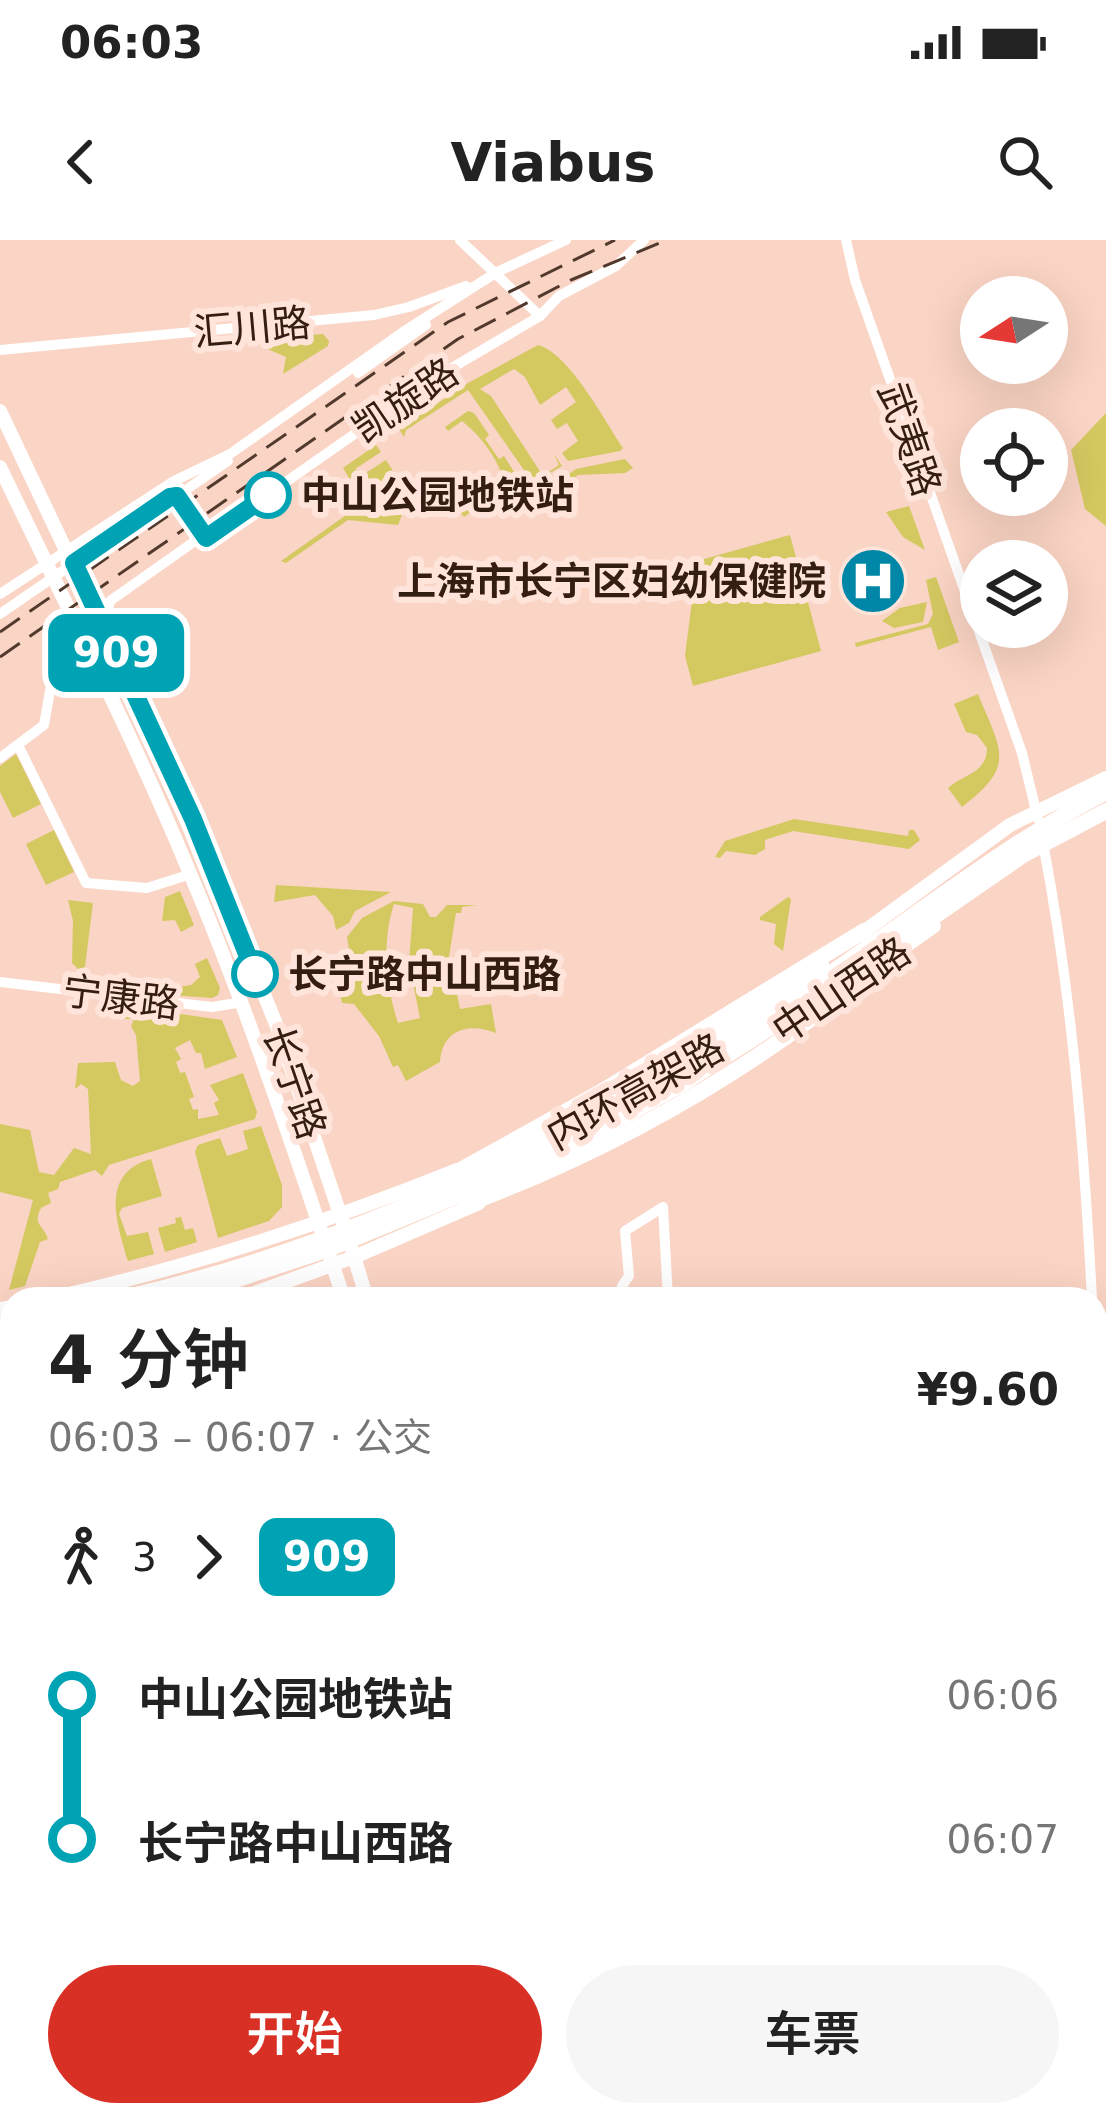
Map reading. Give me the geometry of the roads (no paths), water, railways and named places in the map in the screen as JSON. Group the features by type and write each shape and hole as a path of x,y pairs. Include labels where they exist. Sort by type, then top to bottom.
{"highway":[{"name":"内环高架路","path":"161,1287 254,1261 494,1168 675,1072 911,920 1041,826 1106,792"},
{"name":"内环高架路","path":"221,1287 328,1258 621,1118 816,998 1022,855 1106,812"},
{"path":"412,1201 864,931"},
{"path":"328,1258 553,1172 706,1089 818,1016 883,963"}],"main road":[{"name":"长宁路","path":"0,411 193,819 276,1024 364,1287"},
{"name":"长宁路","path":"0,467 191,874 243,1002 339,1287"},
{"name":"中山西路","path":"340,1215 475,1162 625,1090 801,981 1010,825 1106,778"},
{"name":"中山西路","path":"264,1287 328,1258 354,1257 466,1210 609,1136 741,1058 883,963 1042,842 1106,812"},
{"path":"93,1287 229,1252 340,1215"}],"street":[{"path":"460,240 540,316"},
{"name":"凯旋路","path":"0,594 49,570 174,481 230,454 403,332 566,240"},
{"name":"凯旋路","path":"103,626 110,601 433,380 540,316 559,296 616,266 644,240"},
{"name":"武夷路","path":"846,240 855,280 1022,753 1036,811 1071,1015 1091,1287"},
{"name":"凯旋路","path":"70,556 177,496 499,275"},
{"name":"汇川路","path":"0,350 374,314 499,275"},
{"path":"177,496 206,538"},
{"name":"凯旋路","path":"0,614 49,570"},
{"path":"0,758 44,724 57,651 82,638"},
{"path":"18,746 86,883 147,888 191,874"},
{"name":"宁康路","path":"0,982 212,1007 243,1002"},
{"path":"622,1287 629,1276 625,1231 663,1208 667,1287"},
{"path":"1088,1235 1106,1234"}],"railway":[{"path":"0,632 448,322 615,240"},
{"path":"0,657 458,339 571,280 667,240"}],"place":[{"name":"中山公园地铁站","path":"268,495"},
{"name":"上海市长宁区妇幼保健院","path":"873,581"},
{"name":"长宁路中山西路","path":"255,974"}]}
